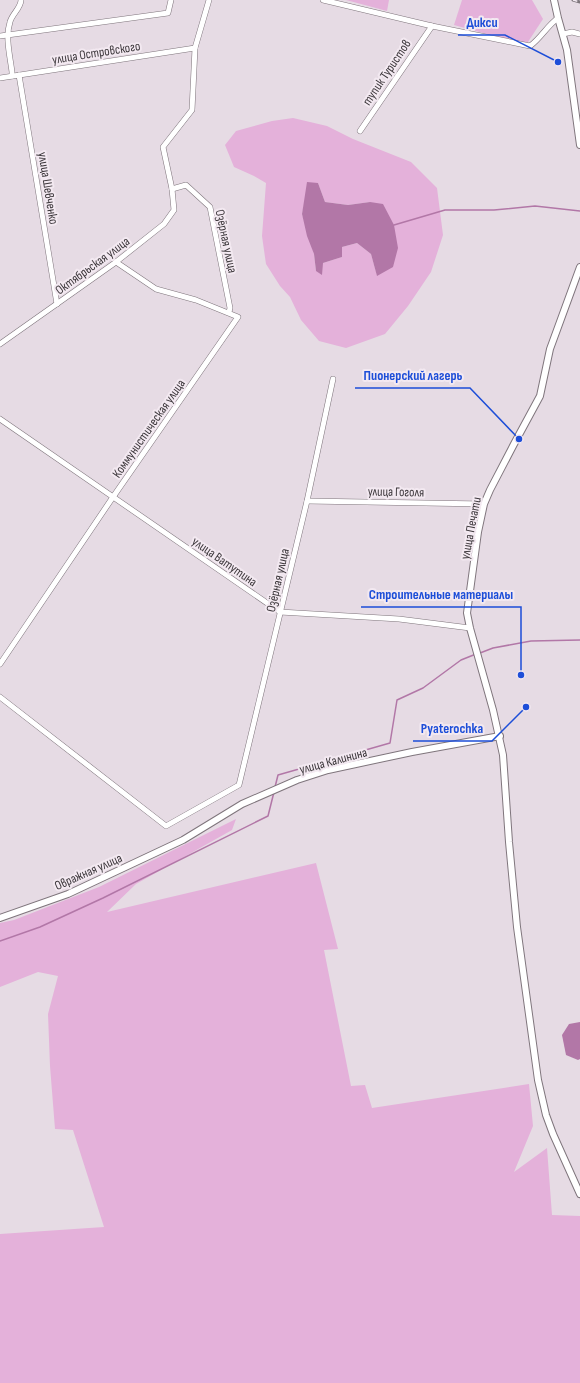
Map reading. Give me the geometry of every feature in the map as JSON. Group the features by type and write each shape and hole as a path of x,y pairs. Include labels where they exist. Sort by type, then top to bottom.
{"street":[{"path":"12,76 8,36 10,21 21,4 20,0"},
{"path":"0,36 168,13 171,0"},
{"path":"172,189 163,147 192,110 195,48 209,0"},
{"path":"323,0 432,26 530,46 538,40 549,24 558,18"},
{"path":"554,0 567,50 580,145"},
{"name":"тупик Туристов","path":"360,131 432,26"},
{"path":"562,34 572,32 580,34"},
{"name":"улица Островского","path":"0,78 195,48"},
{"name":"улица Шевченко","path":"19,75 57,304"},
{"name":"Озёрная улица","path":"172,189 186,185 210,207 230,308 229,312"},
{"name":"Октябрьская улица","path":"0,344 116,262 164,224 174,210 172,189"},
{"path":"116,262 156,289 196,300 229,312"},
{"name":"улица Печати","path":"580,267 550,349 540,396 503,464 484,504 478,532 467,612 470,628 500,736 505,773 509,842 517,928 538,1080 546,1115 580,1194"},
{"name":"Коммунистическая улица","path":"0,664 113,497 238,317 229,312"},
{"name":"Озёрная улица","path":"0,697 166,826 239,785 307,501 333,379"},
{"name":"улица Ватутина","path":"0,419 280,612"},
{"name":"улица Гоголя","path":"307,501 484,504"},
{"path":"280,612 400,619 470,628"},
{"name":"улица Калинина","path":"183,840 242,804 297,780 322,772 412,752 500,736"},
{"name":"Овражная улица","path":"0,918 68,894 183,840"}],"shaded area":[{"path":"346,0 389,0 387,11"},
{"path":"462,0 532,0 543,19 526,45 454,25"},
{"path":"293,118 327,126 353,139 411,162 437,188 443,235 431,272 408,306 385,334 346,348 319,341 301,320 290,297 280,286 266,264 262,236 266,183 234,167 225,145 236,131 272,121","holes":["318,183 325,202 348,205 370,202 377,275 371,254 357,243 342,247 342,257 323,263 316,271 314,254 302,214 305,200"]},
{"path":"307,182 318,183 325,202 348,205 370,202 383,204 394,225 398,248 393,267 377,276 371,254 357,243 342,247 342,257 323,263 322,275 316,271 314,254 307,236 302,214"},
{"path":"236,819 232,830 136,884 107,912 316,863 338,949 324,950 351,1086 365,1085 372,1108 529,1084 533,1126 514,1172 547,1148 552,1215 580,1216 580,1383 0,1383 0,1234 104,1227 73,1130 55,1129 48,1014 58,976 38,972 0,987 0,923 14,920 99,887"},
{"path":"580,1022 580,1059 578,1060 566,1055 562,1035 569,1024"}],"waterway":[{"path":"394,225 445,210 494,210 535,206 580,211"},
{"path":"480,653 493,648 531,641 580,640"},
{"path":"275,787 278,775 390,743 397,700 423,688 461,660 476,654"},
{"path":"0,941 40,927 103,898 268,816 274,792"}],"railway":[{"path":"573,0 580,2"}],"place":[{"name":"Дикси","path":"558,62"},
{"name":"Пионерский лагерь","path":"519,439"},
{"name":"Строительные материалы","path":"521,675"},
{"name":"Pyaterochka","path":"526,707"}]}
